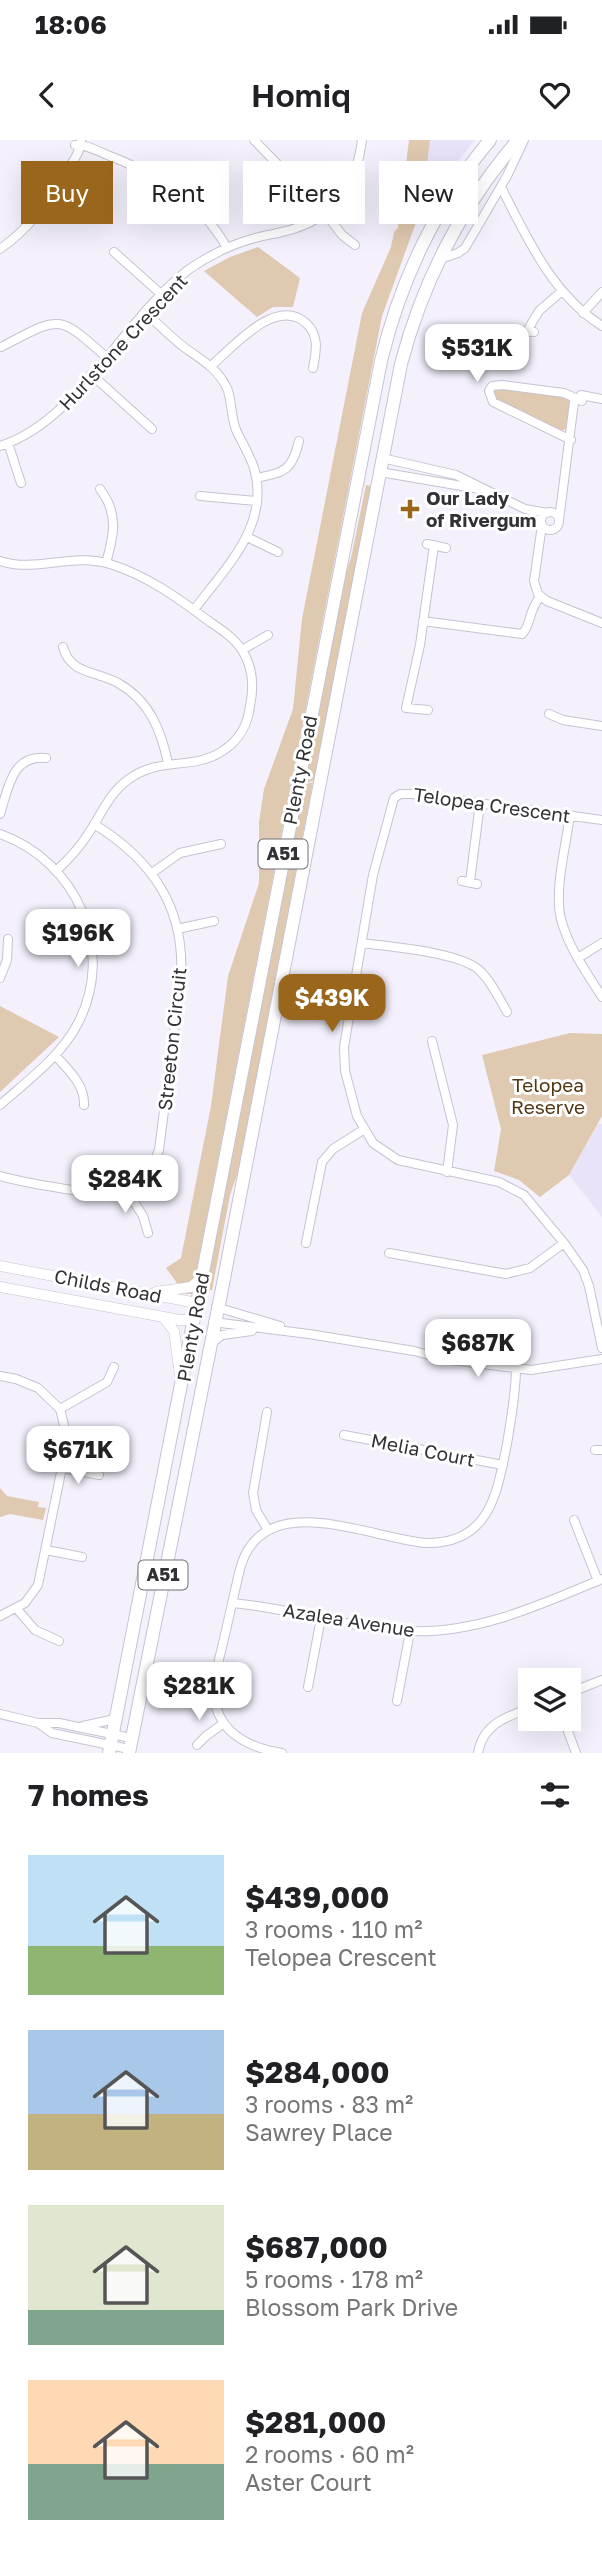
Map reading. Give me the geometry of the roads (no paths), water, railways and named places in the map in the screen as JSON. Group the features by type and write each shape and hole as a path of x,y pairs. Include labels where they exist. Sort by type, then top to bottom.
{"highway":[{"name":"Plenty Road","path":"110,1744 383,349 403,289 438,217 467,170 490,140"},
{"name":"Plenty Road","path":"130,1747 405,347 440,259 477,195 519,140"},
{"path":"361,461 382,458"},
{"path":"361,461 380,472"},
{"name":"Childs Road","path":"198,1303 216,1307"},
{"name":"Childs Road","path":"194,1321 213,1322"}],"main road":[{"name":"Childs Road","path":"0,1266 198,1303"},
{"path":"142,1293 184,1289 197,1284 201,1279"},
{"name":"Childs Road","path":"0,1287 194,1321"},
{"path":"129,1310 136,1304 130,1291"},
{"path":"163,1317 174,1331 181,1388"}],"street":[{"path":"254,140 276,161"},
{"name":"Hurlstone Crescent","path":"359,161 362,140"},
{"path":"440,259 463,250 501,187 524,140"},
{"path":"0,249 40,212 64,174 78,144 139,168 176,192 214,228 227,248"},
{"path":"501,187 546,268 562,291 583,313 602,326"},
{"path":"491,203 512,208"},
{"name":"Hurlstone Crescent","path":"4,445 46,423 161,294 194,266 227,248 306,224"},
{"path":"334,224 355,245"},
{"path":"114,252 161,294"},
{"path":"517,331 531,331 540,311 562,291"},
{"path":"583,313 602,292"},
{"path":"145,313 186,349 211,366 226,388 235,428 251,459 256,478 257,501 247,537 194,610"},
{"path":"211,366 268,319 285,314 302,319 313,331 317,347 313,368"},
{"path":"1,347 46,325 60,323 77,331 107,357"},
{"path":"91,374 152,429"},
{"path":"571,440 491,400 489,393 492,386 564,393 579,399 602,401"},
{"path":"539,548 558,525 579,399"},
{"path":"256,478 288,468 296,456 299,441"},
{"path":"4,445 21,483"},
{"path":"382,458 447,472 475,482 525,509 547,530 552,530"},
{"path":"380,472 488,491"},
{"path":"100,489 109,503 115,525 106,563"},
{"path":"200,496 257,501"},
{"path":"563,497 559,506 548,513 542,523 534,581 540,597 602,623"},
{"path":"525,509 555,514 559,520"},
{"path":"247,537 278,552"},
{"path":"406,708 423,621 430,545 446,548"},
{"path":"0,561 25,566 79,558 106,563 146,578 231,637 242,650 251,671 250,711 239,736 225,750 209,758 168,763 139,772 121,785 106,802 78,848 57,870"},
{"path":"423,621 520,634 526,630 530,611 540,597"},
{"path":"242,650 268,635"},
{"path":"62,647 66,658 73,665 120,684 145,705 160,732 168,763"},
{"path":"395,710 428,710"},
{"path":"549,714 564,720 602,726"},
{"path":"0,814 19,766 29,759 46,758"},
{"name":"Telopea Crescent","path":"602,820 407,793 394,798 375,869 344,1058 354,1106 363,1130 373,1143 391,1157 405,1163 495,1180 518,1190 535,1206 586,1277 602,1348"},
{"path":"469,882 480,803"},
{"path":"570,815 560,910 565,933 602,997"},
{"name":"Streeton Circuit","path":"94,824 124,844 152,873 168,900 181,953 181,977 161,1143 148,1171 125,1188"},
{"path":"0,834 30,847 57,870 75,894 90,931 93,963 84,1010 72,1033 55,1055 0,1105"},
{"path":"152,873 180,853 220,844"},
{"path":"177,929 214,921"},
{"path":"0,978 6,960 8,939"},
{"path":"362,943 469,963 488,981 507,1012"},
{"path":"578,958 602,943"},
{"path":"432,1041 453,1125 447,1172"},
{"path":"55,1055 80,1084 84,1105"},
{"path":"306,1243 322,1162 333,1149 363,1130"},
{"path":"0,1176 93,1194 110,1193 125,1188 143,1216 148,1233"},
{"path":"389,1253 506,1274 523,1271 535,1265 564,1243"},
{"path":"216,1307 309,1334"},
{"path":"213,1322 309,1334 413,1355 515,1368 552,1367 602,1359"},
{"path":"209,1346 222,1335 265,1329"},
{"path":"60,1409 107,1382 114,1367"},
{"path":"282,1753 249,1745 238,1738 224,1723 215,1702 214,1683 246,1554 268,1530 286,1523 305,1521 419,1542 449,1540 467,1532 487,1513 495,1498 503,1465 515,1368"},
{"path":"0,1376 38,1388 60,1409 67,1443 38,1585 31,1597 17,1609 0,1616"},
{"path":"267,1412 253,1493 256,1510 268,1530"},
{"name":"Melia Court","path":"344,1435 503,1465"},
{"path":"63,1468 99,1475"},
{"path":"574,1520 600,1580"},
{"path":"46,1549 82,1557"},
{"name":"Azalea Avenue","path":"233,1600 410,1632 458,1628 493,1621 600,1580"},
{"path":"17,1609 35,1630 60,1641"},
{"path":"308,1687 321,1618"},
{"path":"397,1701 410,1632"},
{"path":"581,1688 602,1680"},
{"path":"478,1753 483,1737 494,1724 518,1713"},
{"path":"0,1714 38,1723 80,1727 110,1744"},
{"path":"80,1727 115,1719"},
{"path":"38,1723 52,1732 130,1747"},
{"path":"197,1745 224,1723"},
{"path":"568,1731 576,1753"}],"place":[{"name":"Our Lady of Rivergum","path":"410,509"}],"park label":[{"name":"Telopea Reserve","path":"548,1096"}]}
